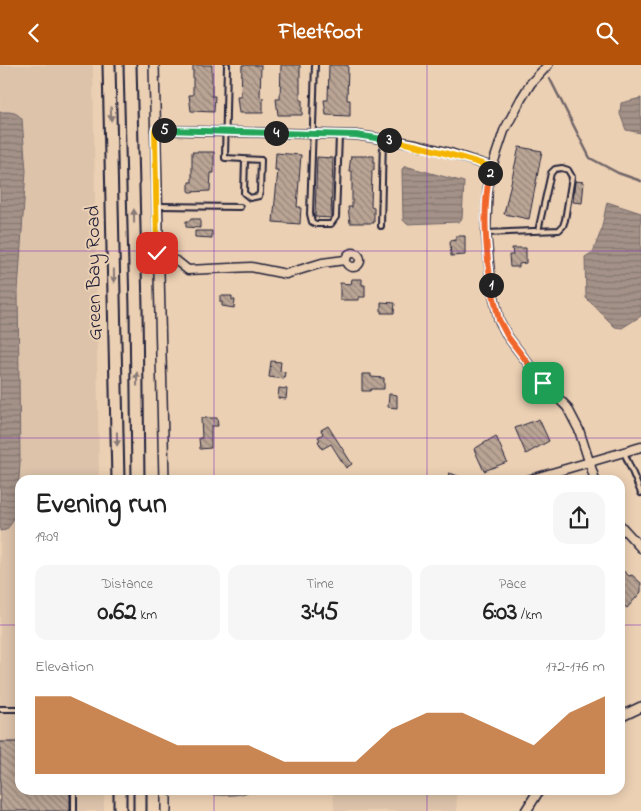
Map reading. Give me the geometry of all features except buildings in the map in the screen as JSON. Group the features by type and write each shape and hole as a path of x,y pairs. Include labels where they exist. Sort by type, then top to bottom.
{"main road":[{"name":"Green Bay Road","path":"130,65 138,475"},
{"name":"Green Bay Road","path":"108,70 118,475"},
{"path":"120,795 120,811"},
{"path":"140,795 140,811"}],"street":[{"path":"154,65 157,253 164,475"},
{"path":"548,65 531,83 521,99 504,131 492,167 488,183 486,233 491,284 499,320 508,337 543,383 567,407 579,430 593,475"},
{"path":"155,130 339,135 383,139 416,144 492,167"},
{"path":"157,253 178,262 188,270 251,267 286,274 322,263 345,260"},
{"path":"545,475 641,447"},
{"path":"625,530 641,548"},
{"path":"625,715 641,707"},
{"path":"166,795 166,811"},
{"path":"526,811 536,795"}],"lane":[{"path":"227,65 225,158 245,159 261,160 259,196 250,198 244,193 245,159"},
{"path":"315,65 310,214 312,222 316,225 332,224 336,217 339,135"},
{"path":"381,226 383,139"},
{"path":"486,233 538,231 559,230 563,227 572,177 568,170 562,168 555,169 552,173 538,231"},
{"path":"156,206 240,207"},
{"path":"624,452 641,493"},
{"path":"0,709 15,709"},
{"path":"74,795 74,811"}],"shaded area":[{"path":"0,65 93,65 99,475 15,475 15,795 104,795 104,811 0,811"},
{"path":"641,98 641,133 626,130 620,114 621,103"},
{"path":"0,112 10,112 15,113 22,119 26,171 18,291 20,463 19,475 15,475 15,514 6,530 0,531"},
{"path":"405,166 464,182 462,219 458,222 407,224 403,220 402,169"},
{"path":"607,202 641,213 641,316 622,328 615,327 586,298 585,257 593,252 601,231"},
{"path":"333,795 456,795 457,811 334,811"}],"waterway":[{"path":"550,79 590,158 618,173 641,181"}],"route":[{"path":"157,253 155,130 356,135 416,144 492,167 488,183 486,233 491,284 499,320 508,337 543,383"}]}
